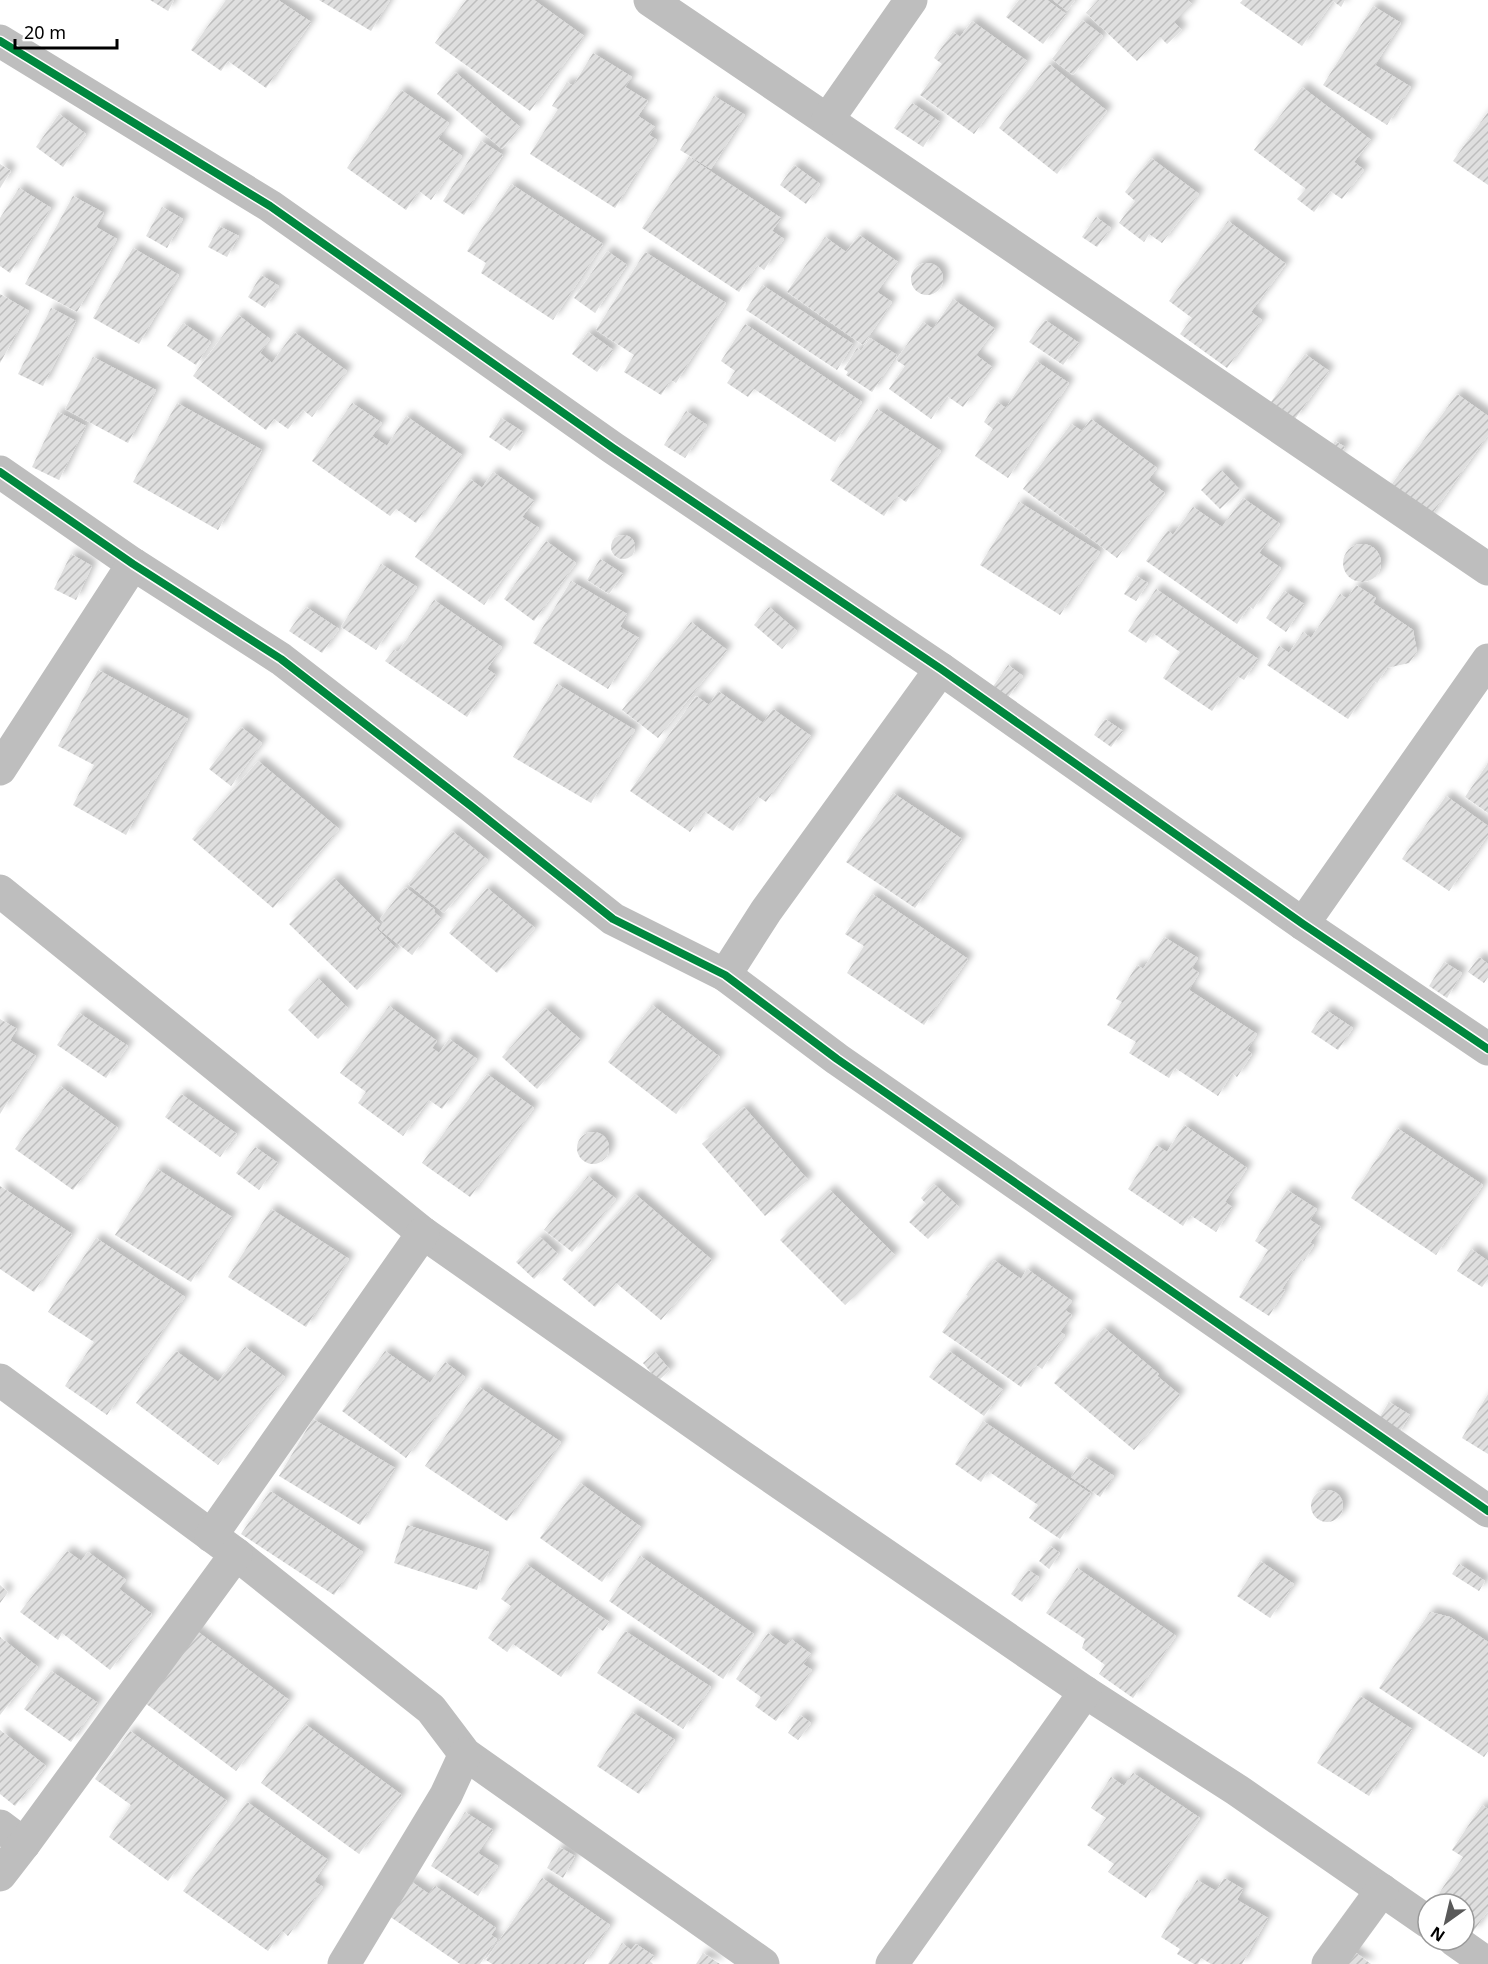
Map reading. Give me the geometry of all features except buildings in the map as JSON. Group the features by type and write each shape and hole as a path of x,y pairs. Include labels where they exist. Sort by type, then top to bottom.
{"street":[{"path":"650,0 1488,569"},
{"path":"828,119 911,0"},
{"path":"0,40 270,206 613,448 941,669 1304,924 1488,1049"},
{"path":"0,472 133,564 281,659 613,919 725,975 837,1059 1488,1510"},
{"path":"0,769 133,564"},
{"path":"1304,924 1488,660"},
{"path":"725,975 766,911 941,669"},
{"path":"0,891 423,1233 741,1456 1085,1692 1237,1790 1416,1914"},
{"path":"0,1875 12,1835 224,1545 423,1233"},
{"path":"0,1380 224,1545 431,1709 465,1754 763,1964"},
{"path":"892,1964 1085,1692"},
{"path":"344,1964 446,1795 465,1754"},
{"path":"1328,1964 1382,1890"},
{"path":"1471,1952 1488,1964"}],"cycle path":[{"path":"0,41 270,206 613,448 941,669 1303,924 1488,1049"},
{"path":"0,472 133,564 281,659 613,919 725,975 837,1059 1488,1511"}]}
